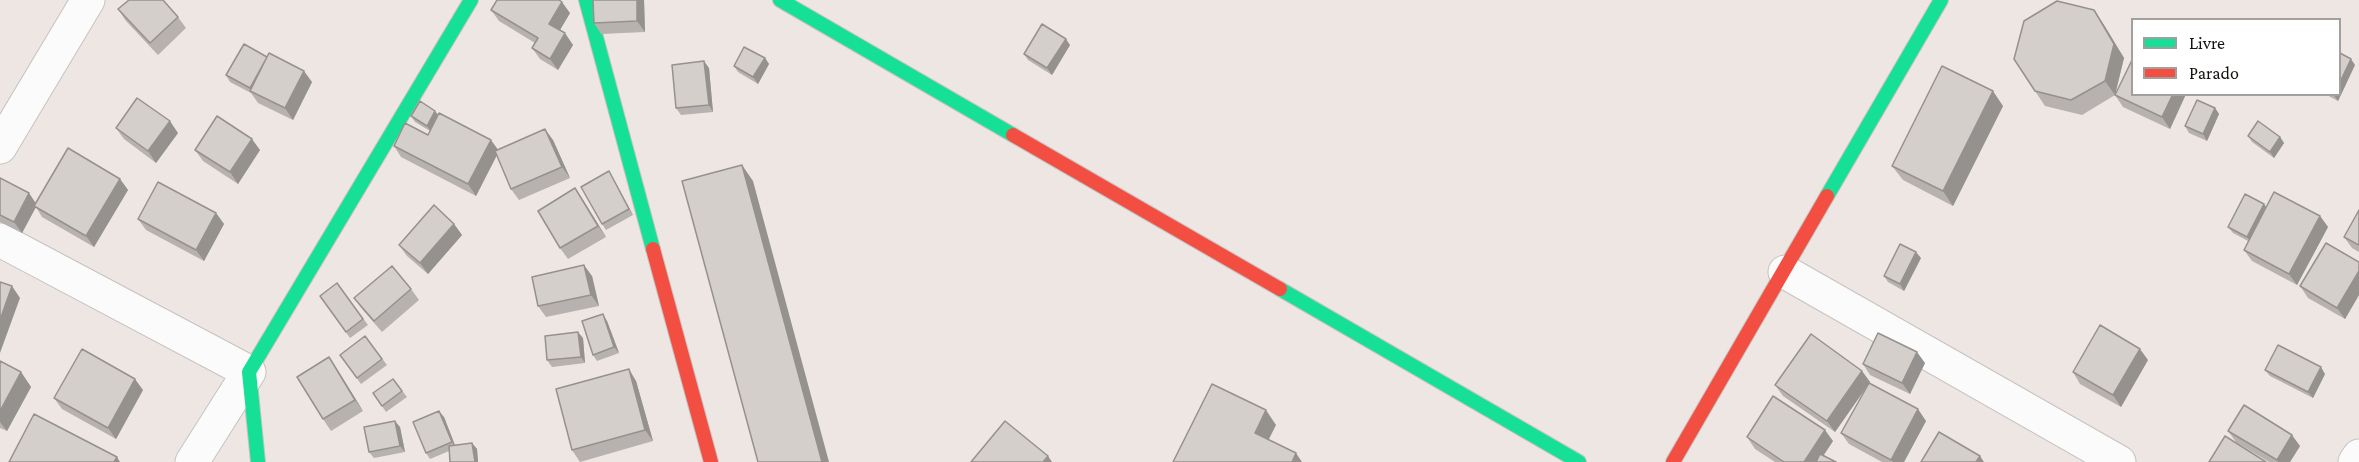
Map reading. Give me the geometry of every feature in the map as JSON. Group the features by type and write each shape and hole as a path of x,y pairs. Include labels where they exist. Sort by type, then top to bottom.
{"street":[{"path":"0,147 87,0"},
{"path":"192,462 249,372 471,0"},
{"path":"586,0 711,462"},
{"path":"780,0 1579,462"},
{"path":"1673,462 1941,0"},
{"path":"0,240 249,372"},
{"path":"1785,272 2119,462"},
{"path":"249,372 258,462"},
{"path":"2355,462 2359,456"}],"building":[{"path":"129,0 163,0 178,17 150,43 118,9"},
{"path":"497,0 559,0 562,2 549,24 565,33 550,59 532,48 538,38 491,10"},
{"path":"593,0 637,0 637,21 594,23"},
{"path":"2057,1 2094,10 2114,44 2105,81 2071,100 2035,91 2014,59 2024,21"},
{"path":"1042,24 1066,39 1047,68 1024,54"},
{"path":"244,44 267,57 250,88 226,75"},
{"path":"744,47 765,58 753,77 734,66"},
{"path":"269,53 304,71 285,108 250,91"},
{"path":"2341,54 2351,59 2341,80"},
{"path":"704,61 709,105 676,108 672,65"},
{"path":"2131,62 2131,96 2172,96 2162,117 2115,95"},
{"path":"1942,66 1993,91 1943,191 1892,166"},
{"path":"137,98 170,121 148,151 116,128"},
{"path":"2197,100 2215,108 2203,134 2185,126"},
{"path":"420,101 435,111 427,126 411,116"},
{"path":"439,113 491,140 468,184 394,146 405,123 428,135"},
{"path":"217,116 252,139 230,172 195,150"},
{"path":"2258,121 2280,137 2270,152 2248,136"},
{"path":"545,129 562,167 511,189 495,151"},
{"path":"68,148 120,179 86,236 34,206"},
{"path":"742,165 822,462 758,462 682,181"},
{"path":"609,171 629,209 602,224 581,187"},
{"path":"0,178 29,193 14,222 0,215"},
{"path":"158,182 216,213 196,250 138,219"},
{"path":"575,188 598,226 560,248 538,211"},
{"path":"2274,192 2320,216 2289,274 2244,250"},
{"path":"2245,194 2264,204 2247,237 2228,227"},
{"path":"434,205 454,224 420,263 399,245"},
{"path":"2359,210 2359,245 2344,237"},
{"path":"2326,243 2359,262 2359,271 2337,308 2300,286"},
{"path":"1900,244 1916,252 1900,284 1884,276"},
{"path":"584,265 591,295 538,306 532,277"},
{"path":"392,266 411,289 374,321 354,298"},
{"path":"0,282 12,286 0,320"},
{"path":"337,283 363,319 346,332 320,296"},
{"path":"603,314 614,347 593,355 582,321"},
{"path":"2100,325 2140,349 2113,395 2073,372"},
{"path":"578,332 581,357 547,360 545,336"},
{"path":"1878,333 1917,352 1902,383 1863,364"},
{"path":"1811,334 1862,371 1827,421 1775,385"},
{"path":"365,336 382,359 357,378 340,355"},
{"path":"2278,345 2321,367 2308,392 2265,370"},
{"path":"82,349 135,379 108,428 54,398"},
{"path":"329,357 355,400 323,419 297,377"},
{"path":"0,361 21,372 0,411"},
{"path":"629,369 645,430 572,450 556,389"},
{"path":"393,379 402,391 382,406 373,393"},
{"path":"1869,383 1918,409 1891,460 1841,433"},
{"path":"1212,384 1266,410 1255,433 1296,453 1292,462 1173,462"},
{"path":"1773,396 1825,430 1804,462 1784,462 1747,437"},
{"path":"2244,405 2292,435 2277,460 2228,431"},
{"path":"439,411 452,442 426,453 413,422"},
{"path":"34,414 117,457 114,462 9,462"},
{"path":"395,421 400,446 369,452 364,427"},
{"path":"1005,421 1048,456 1043,462 971,462"},
{"path":"1939,432 1980,456 1976,462 1921,462"},
{"path":"2225,436 2266,462 2209,462"},
{"path":"472,443 475,462 450,462 449,446"},
{"path":"1820,454 1836,462 1816,462"}],"traffic: fast":[{"path":"258,462 249,372 471,0"},
{"path":"586,0 653,249"},
{"path":"780,0 1013,135"},
{"path":"1827,196 1941,0"},
{"path":"1280,289 1579,462"}],"traffic: jam":[{"path":"1013,135 1280,289"},
{"path":"1673,462 1827,196"},
{"path":"653,249 711,462"}]}
